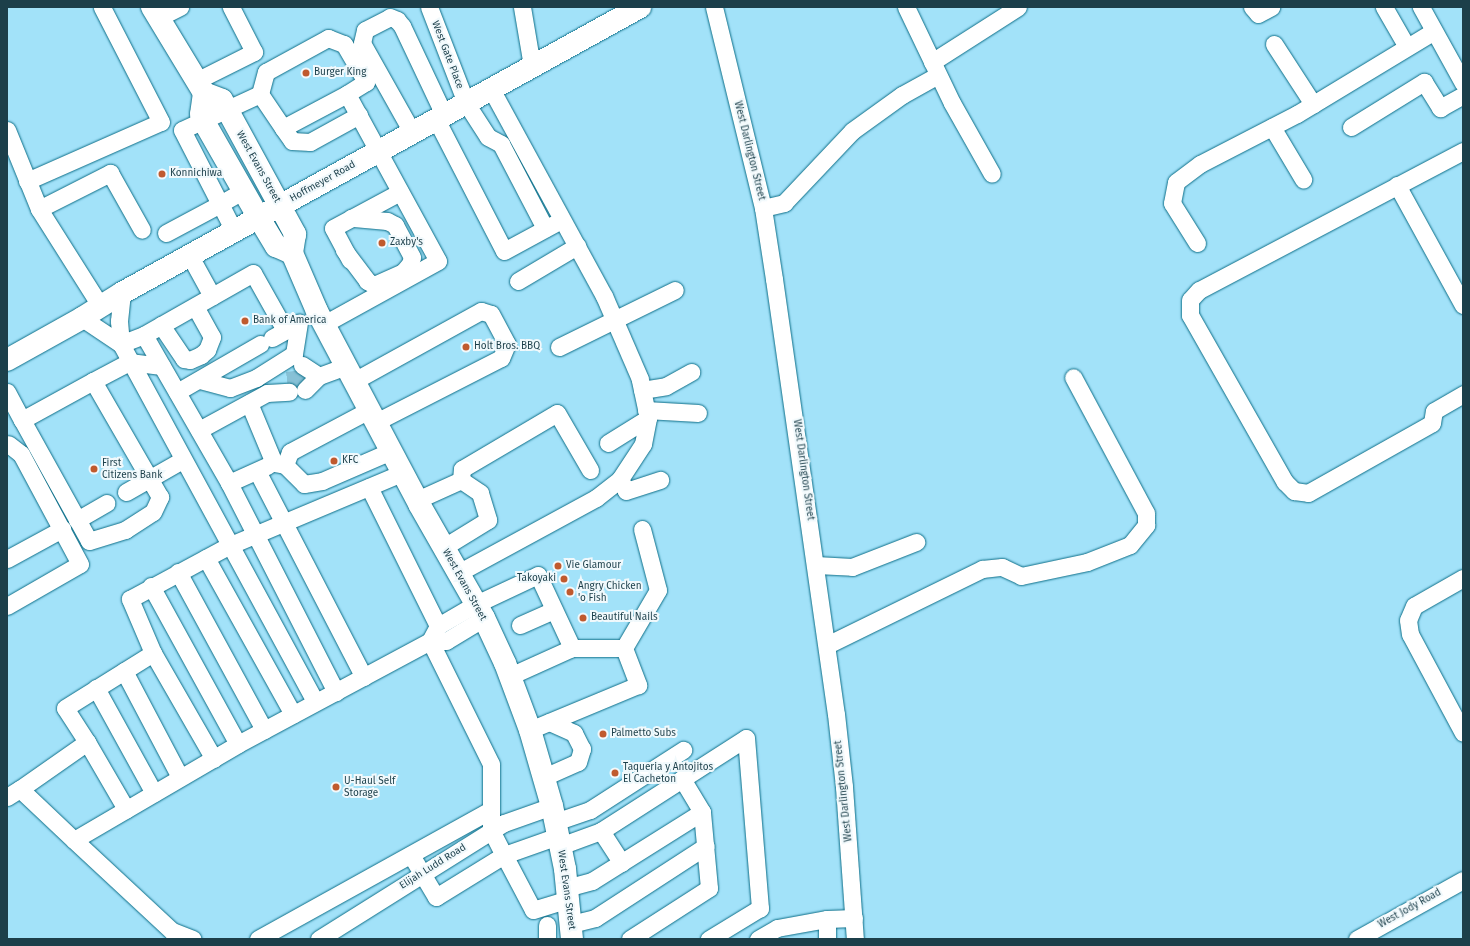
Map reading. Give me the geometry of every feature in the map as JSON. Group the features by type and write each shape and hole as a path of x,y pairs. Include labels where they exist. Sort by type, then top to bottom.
{"main road":[{"name":"Hoffmeyer Road","path":"7,360 101,307 122,293 633,9"},
{"path":"155,12 200,87 201,114 259,218 276,246 292,253"},
{"name":"West Evans Street","path":"200,87 222,100 295,234 292,253 293,328 350,373 402,473 480,611 510,676 540,726 544,777 556,828 572,932"}],"street":[{"path":"27,181 161,122 102,7"},
{"path":"155,12 180,7"},
{"path":"200,87 254,52 231,7"},
{"name":"West Gate Place","path":"428,7 466,103 488,137 501,144 545,228"},
{"path":"522,7 532,66"},
{"name":"West Darlington Street","path":"714,7 763,208 827,645 844,787 855,939"},
{"path":"906,7 935,69 992,174"},
{"path":"763,208 784,203 852,131 1018,7"},
{"path":"1252,7 1258,14 1271,7"},
{"path":"1421,7 1463,83"},
{"path":"1391,9 1407,47"},
{"path":"412,132 362,43 365,30 390,17 397,20 402,26 440,117 504,251 562,219"},
{"path":"1197,243 1172,203 1176,182 1200,164 1313,104 1434,31"},
{"path":"283,128 347,94 366,82 344,44 328,38 266,72 260,94 283,128 292,141 310,142 359,115"},
{"path":"1274,44 1313,104"},
{"path":"1351,127 1424,82 1440,108 1463,96"},
{"path":"458,573 596,498 620,479 643,444 647,414 640,379 615,321 577,246 491,88"},
{"path":"234,231 182,130 260,94"},
{"path":"177,392 293,328 370,299 438,261 347,94"},
{"path":"1272,127 1303,179"},
{"path":"7,130 39,209 101,307"},
{"path":"1463,150 1199,290 1190,300 1190,315 1285,482 1294,490 1308,493 1432,423 1434,411 1463,394"},
{"path":"39,209 110,173 142,230"},
{"path":"1397,185 1463,305"},
{"path":"166,233 244,190"},
{"path":"370,299 333,228 400,192"},
{"path":"344,250 367,281 374,285 403,272 410,264 412,257 395,225 387,221 352,218"},
{"path":"518,281 577,246"},
{"path":"190,256 212,296"},
{"path":"121,344 144,335 253,273 293,328 294,354 256,378 230,388 200,380"},
{"path":"559,348 675,290"},
{"path":"122,293 119,320 121,344 129,362 228,546 315,702"},
{"path":"162,325 184,359 190,360 201,355 207,350 212,337 195,306"},
{"path":"230,483 257,471 280,464 290,452 501,358 507,344 491,314 481,311 350,373 299,378 275,374 268,393"},
{"path":"82,318 121,344"},
{"path":"144,335 230,483 336,692"},
{"path":"22,420 129,362 162,366"},
{"path":"642,390 666,386 691,372"},
{"path":"827,645 982,568 1002,568 1021,576 1087,562 1130,545 1146,526 1146,513 1072,377"},
{"path":"199,430 299,378"},
{"path":"7,392 89,541 125,530 153,512 160,497 93,381"},
{"path":"249,403 280,464 304,484 315,511"},
{"path":"461,480 462,469 558,413 590,470"},
{"path":"608,443 647,414 698,414"},
{"path":"7,444 21,454 80,564 7,606"},
{"path":"304,484 322,481 391,451"},
{"path":"126,492 182,460"},
{"path":"257,471 364,677"},
{"path":"214,759 153,653 130,599 151,586 228,546 370,488 402,473"},
{"path":"620,479 626,491 660,480"},
{"path":"417,500 461,480"},
{"path":"444,547 488,520 480,493 461,480"},
{"path":"370,488 438,626"},
{"path":"77,520 107,503"},
{"path":"7,559 62,529"},
{"path":"624,648 658,590 642,529"},
{"path":"816,565 852,567 916,542"},
{"path":"206,558 293,714"},
{"path":"178,572 264,730"},
{"path":"74,840 126,808 315,702 430,641 446,641 480,611 538,575 572,648"},
{"path":"1463,578 1414,606 1408,620 1410,634 1463,733"},
{"path":"151,586 238,744"},
{"path":"520,625 554,610"},
{"path":"430,641 438,626 480,611"},
{"path":"430,641 491,764 492,830 533,910 592,881 702,812"},
{"path":"510,676 572,648 624,648"},
{"path":"540,726 638,685 624,648"},
{"path":"126,808 65,708 153,653"},
{"path":"124,671 180,778"},
{"path":"96,688 154,793"},
{"path":"540,726 574,733 582,749 578,762 544,777"},
{"path":"556,828 601,831 746,738 760,908 709,939"},
{"path":"87,742 13,793 74,840 172,931 193,939"},
{"path":"411,854 436,897 504,855 590,810 683,750"},
{"path":"630,939 709,888 702,812 682,779"},
{"path":"258,939 491,810"},
{"name":"Elijah Ludd Road","path":"319,939 504,822 556,828"},
{"path":"601,831 622,862"},
{"path":"572,932 706,846"},
{"name":"West Jody Road","path":"1357,939 1463,880"},
{"path":"758,939 777,928 827,919 854,918"},
{"path":"827,919 827,939"}],"tunnel":[{"path":"287,380 304,378"}],"place":[{"name":"Burger King","path":"306,73"},
{"name":"Konnichiwa","path":"162,174"},
{"name":"Zaxby's","path":"382,243"},
{"name":"Bank of America","path":"245,321"},
{"name":"Holt Bros. BBQ","path":"466,347"},
{"name":"KFC","path":"334,461"},
{"name":"First Citizens Bank","path":"94,469"},
{"name":"Vie Glamour","path":"558,566"},
{"name":"Takoyaki","path":"564,579"},
{"name":"Angry Chicken 'o Fish","path":"570,592"},
{"name":"Beautiful Nails","path":"583,618"},
{"name":"Palmetto Subs","path":"603,734"},
{"name":"Taqueria y Antojitos El Cacheton","path":"615,773"},
{"name":"U-Haul Self Storage","path":"336,787"}]}
